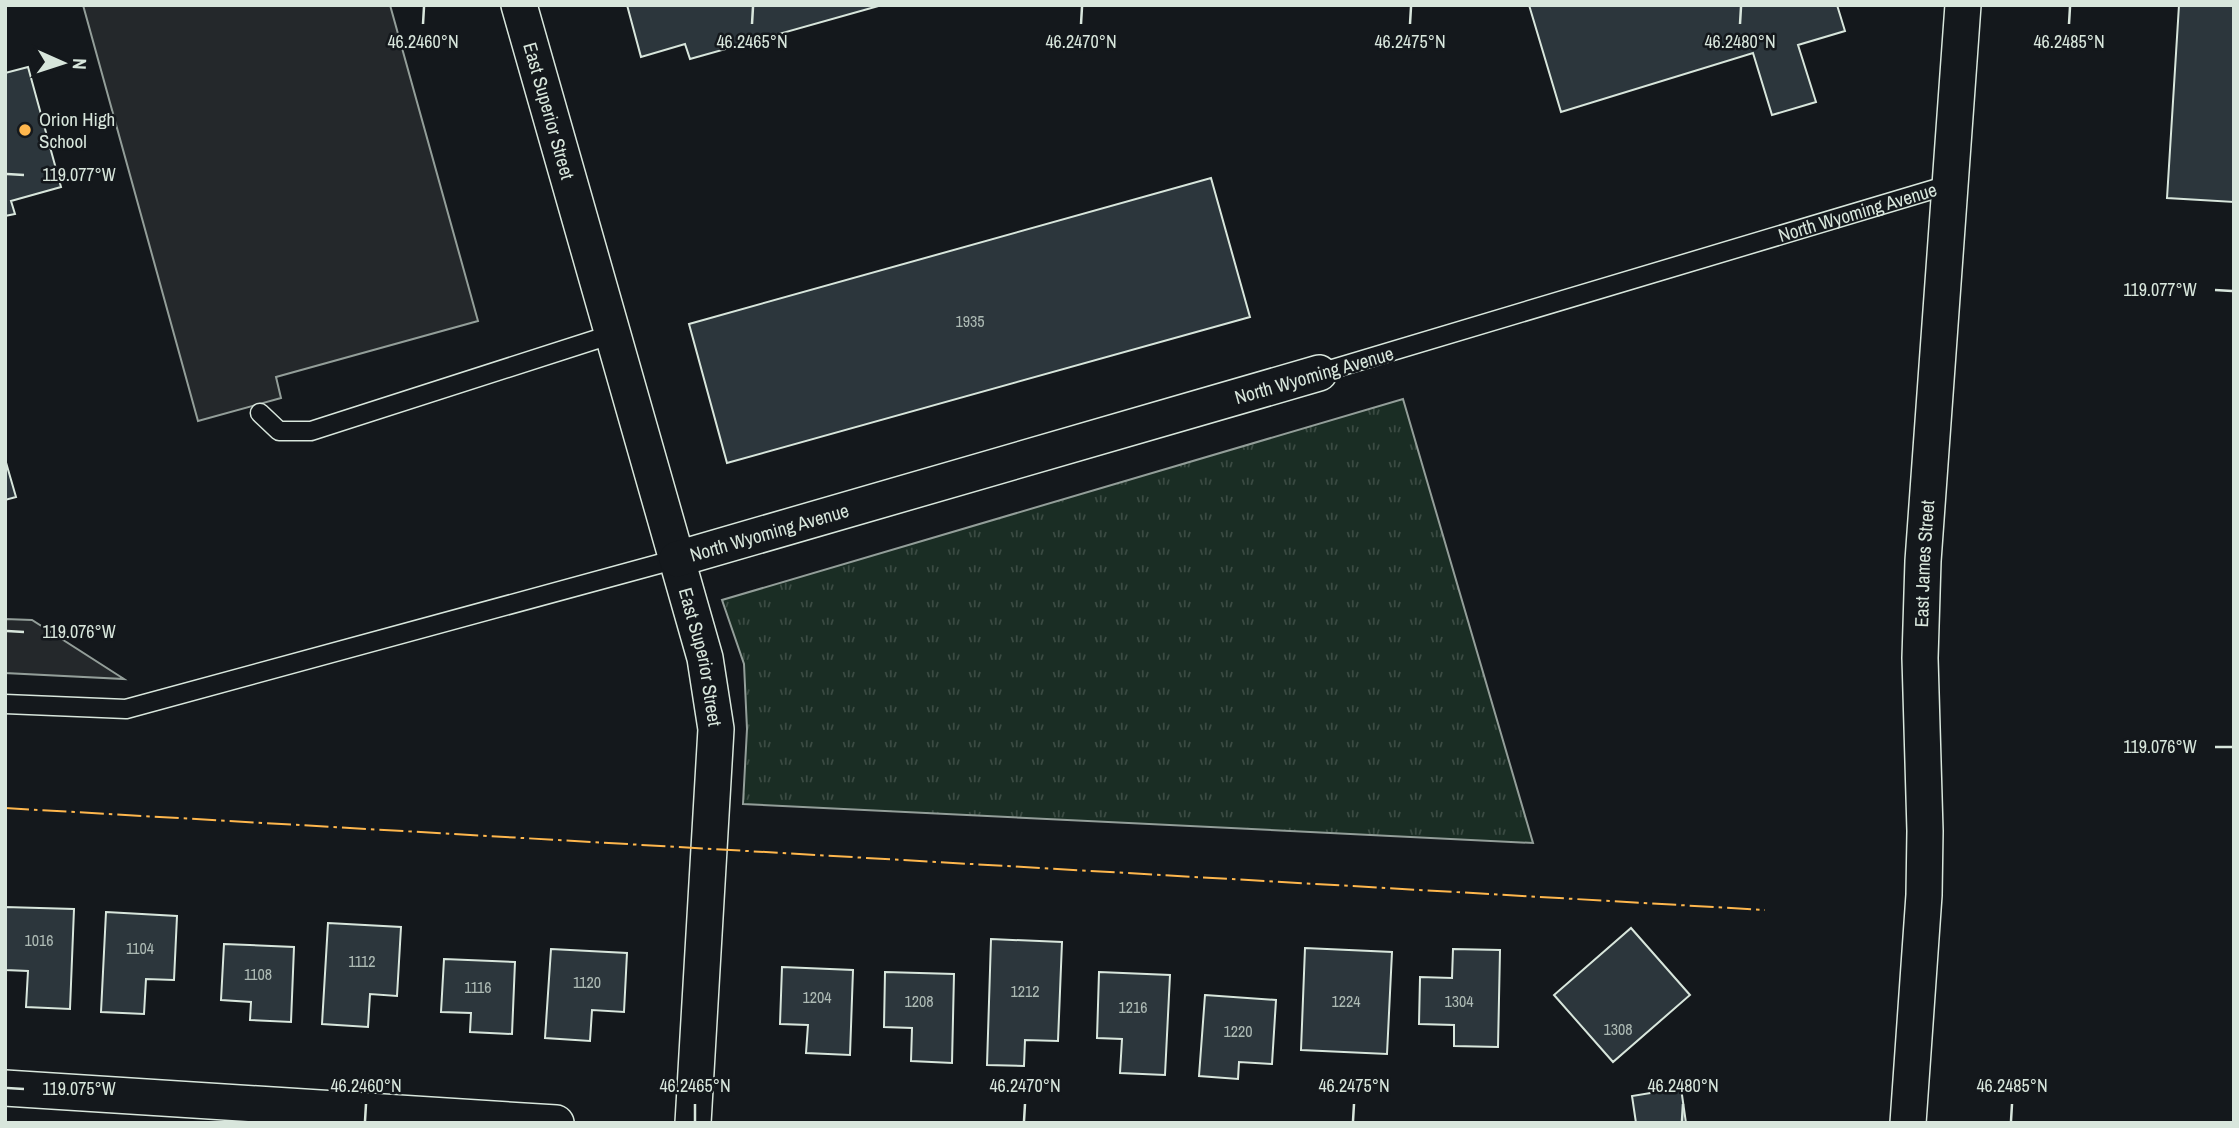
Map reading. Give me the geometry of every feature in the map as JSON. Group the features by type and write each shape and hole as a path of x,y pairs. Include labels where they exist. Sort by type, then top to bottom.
{"street":[{"name":"East Superior Street","path":"519,5 705,658 716,729 693,1123"},
{"name":"East James Street","path":"1908,1123 1924,895 1920,658 1923,561 1963,5"},
{"name":"North Wyoming Avenue","path":"677,559 1319,373"},
{"path":"5,1088 556,1123"}],"lane":[{"name":"North Wyoming Avenue","path":"1319,373 1948,185"},
{"path":"260,413 279,431 311,431 613,334"},
{"path":"5,704 126,709 677,559"}],"green space":[{"path":"1403,399 1533,843 743,804 747,729 744,664 722,600"}],"shaded area":[{"path":"83,5 390,5 478,321 276,377 281,398 198,421"},
{"path":"5,619 32,620 124,679 5,673"}],"building":[{"path":"627,5 882,5 690,59 685,44 641,57"},
{"path":"1529,5 1837,5 1845,31 1798,45 1816,102 1772,115 1753,53 1561,112"},
{"path":"2179,5 2234,5 2234,202 2167,198"},
{"name":"Orion High School","path":"28,67 61,187 11,201 15,214 5,216 5,73"},
{"path":"1211,178 1250,317 727,463 689,324"},
{"path":"5,459 16,497 5,500"},
{"path":"5,907 74,909 70,1009 26,1007 28,971 5,970"},
{"path":"106,912 177,916 174,980 146,979 144,1014 101,1012"},
{"path":"328,923 401,927 397,996 370,994 368,1027 322,1024"},
{"path":"1631,928 1690,995 1613,1062 1554,995"},
{"path":"991,939 1062,942 1058,1041 1025,1040 1024,1066 987,1065"},
{"path":"224,944 294,947 291,1022 250,1020 251,1002 221,1000"},
{"path":"1305,948 1392,952 1387,1054 1301,1050"},
{"path":"551,949 627,953 624,1012 592,1010 590,1041 545,1038"},
{"path":"1453,949 1500,950 1498,1047 1454,1046 1454,1025 1419,1024 1420,977 1452,978"},
{"path":"444,959 515,962 512,1034 470,1032 471,1013 441,1012"},
{"path":"782,967 853,970 850,1055 806,1053 808,1025 780,1024"},
{"path":"885,972 954,974 952,1063 911,1061 912,1028 884,1027"},
{"path":"1099,972 1170,975 1165,1075 1120,1073 1122,1039 1097,1038"},
{"path":"1205,995 1276,1000 1272,1064 1239,1062 1238,1079 1199,1076"},
{"path":"1681,1088 1686,1123 1636,1123 1632,1096"}],"power":[{"path":"5,808 1765,910"}],"place":[{"name":"Orion High School","path":"25,130"}]}
